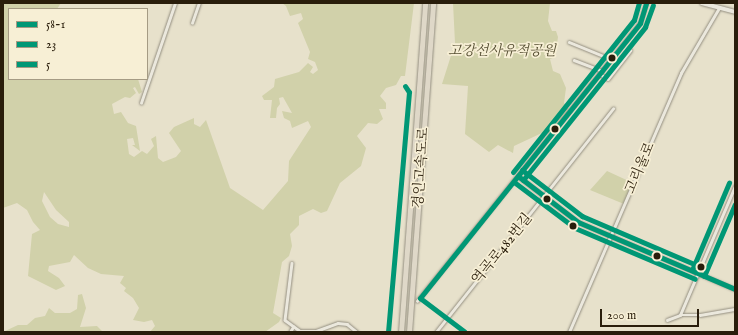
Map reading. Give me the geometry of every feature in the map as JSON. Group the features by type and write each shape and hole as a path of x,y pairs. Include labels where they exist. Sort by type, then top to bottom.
{"highway":[{"name":"경인고속도로","path":"401,332 425,3"},
{"name":"경인고속도로","path":"409,332 433,3"}],"street":[{"path":"141,103 175,3"},
{"path":"192,23 199,3"},
{"path":"417,301 640,23 646,3"},
{"path":"702,3 735,12"},
{"name":"고리울로","path":"569,332 681,73 719,8"},
{"path":"569,42 611,59"},
{"path":"600,74 608,79 630,51"},
{"path":"574,60 602,70"},
{"name":"역곡로482번길","path":"436,332 613,109"},
{"path":"518,176 570,217 735,289"},
{"path":"680,315 735,186"},
{"path":"292,263 285,320 293,327 308,332 338,323 347,324 357,332"},
{"path":"667,320 680,315 700,315 735,309"},
{"path":"290,332 293,327"}],"green space":[{"path":"3,3 61,3 58,8 8,8 8,80 138,80 142,92 139,94 135,87 133,88 136,93 130,98 125,97 112,104 114,114 121,112 128,123 136,126 140,151 132,145 135,145 133,138 127,139 129,154 134,157 142,151 147,154 154,146 151,139 156,136 158,158 163,162 176,157 181,151 169,133 174,127 194,118 194,124 200,127 206,120 230,188 263,210 288,181 289,161 311,127 308,121 292,128 290,121 284,118 282,111 292,113 283,97 279,98 280,104 277,108 276,118 270,118 272,100 264,100 262,96 274,87 275,79 299,72 308,63 313,67 310,72 313,74 318,70 315,62 308,59 310,52 298,23 303,19 301,13 290,16 286,6 282,3 414,3 405,76 401,76 396,85 386,88 380,96 386,103 386,109 379,109 383,119 377,124 368,123 357,136 366,148 361,166 340,183 327,211 321,213 313,209 299,216 299,225 290,234 292,246 289,256 282,262 273,313 281,318 279,322 265,332 150,332 155,326 152,320 144,322 133,320 139,308 133,298 124,291 126,288 120,283 124,276 101,274 88,268 74,255 70,262 49,266 48,271 59,278 65,286 56,290 28,276 32,234 40,230 33,222 27,210 17,203 3,208","holes":["44,192 56,210 69,222 69,227 58,224 50,217 42,201"]},
{"name":"고강선사유적공원","path":"453,3 550,3 548,21 552,31 556,31 558,37 555,57 550,59 553,71 560,74 566,88 564,103 569,109 549,133 544,132 514,146 513,153 498,145 489,152 465,134 468,86 442,84 455,43"},
{"path":"607,171 633,183 624,204 590,190"},
{"path":"82,294 86,308 80,327 97,326 103,332 3,332 18,325 27,325 35,318 45,316 49,308 55,313 70,313 77,309 78,295"}],"transit line":[{"name":"5","path":"513,172 634,20 639,3"},
{"name":"58-1","path":"420,298 640,23 646,3"},
{"name":"23","path":"523,180 645,27 653,5"},
{"name":"58-1","path":"388,332 409,92 405,86"},
{"name":"5","path":"522,170 582,216 701,267"},
{"name":"58-1","path":"518,176 578,222 735,289"},
{"name":"23","path":"514,182 575,228 695,279"},
{"name":"5","path":"692,270 729,183"},
{"name":"23","path":"704,276 735,204"},
{"name":"58-1","path":"420,298 465,332"}]}
